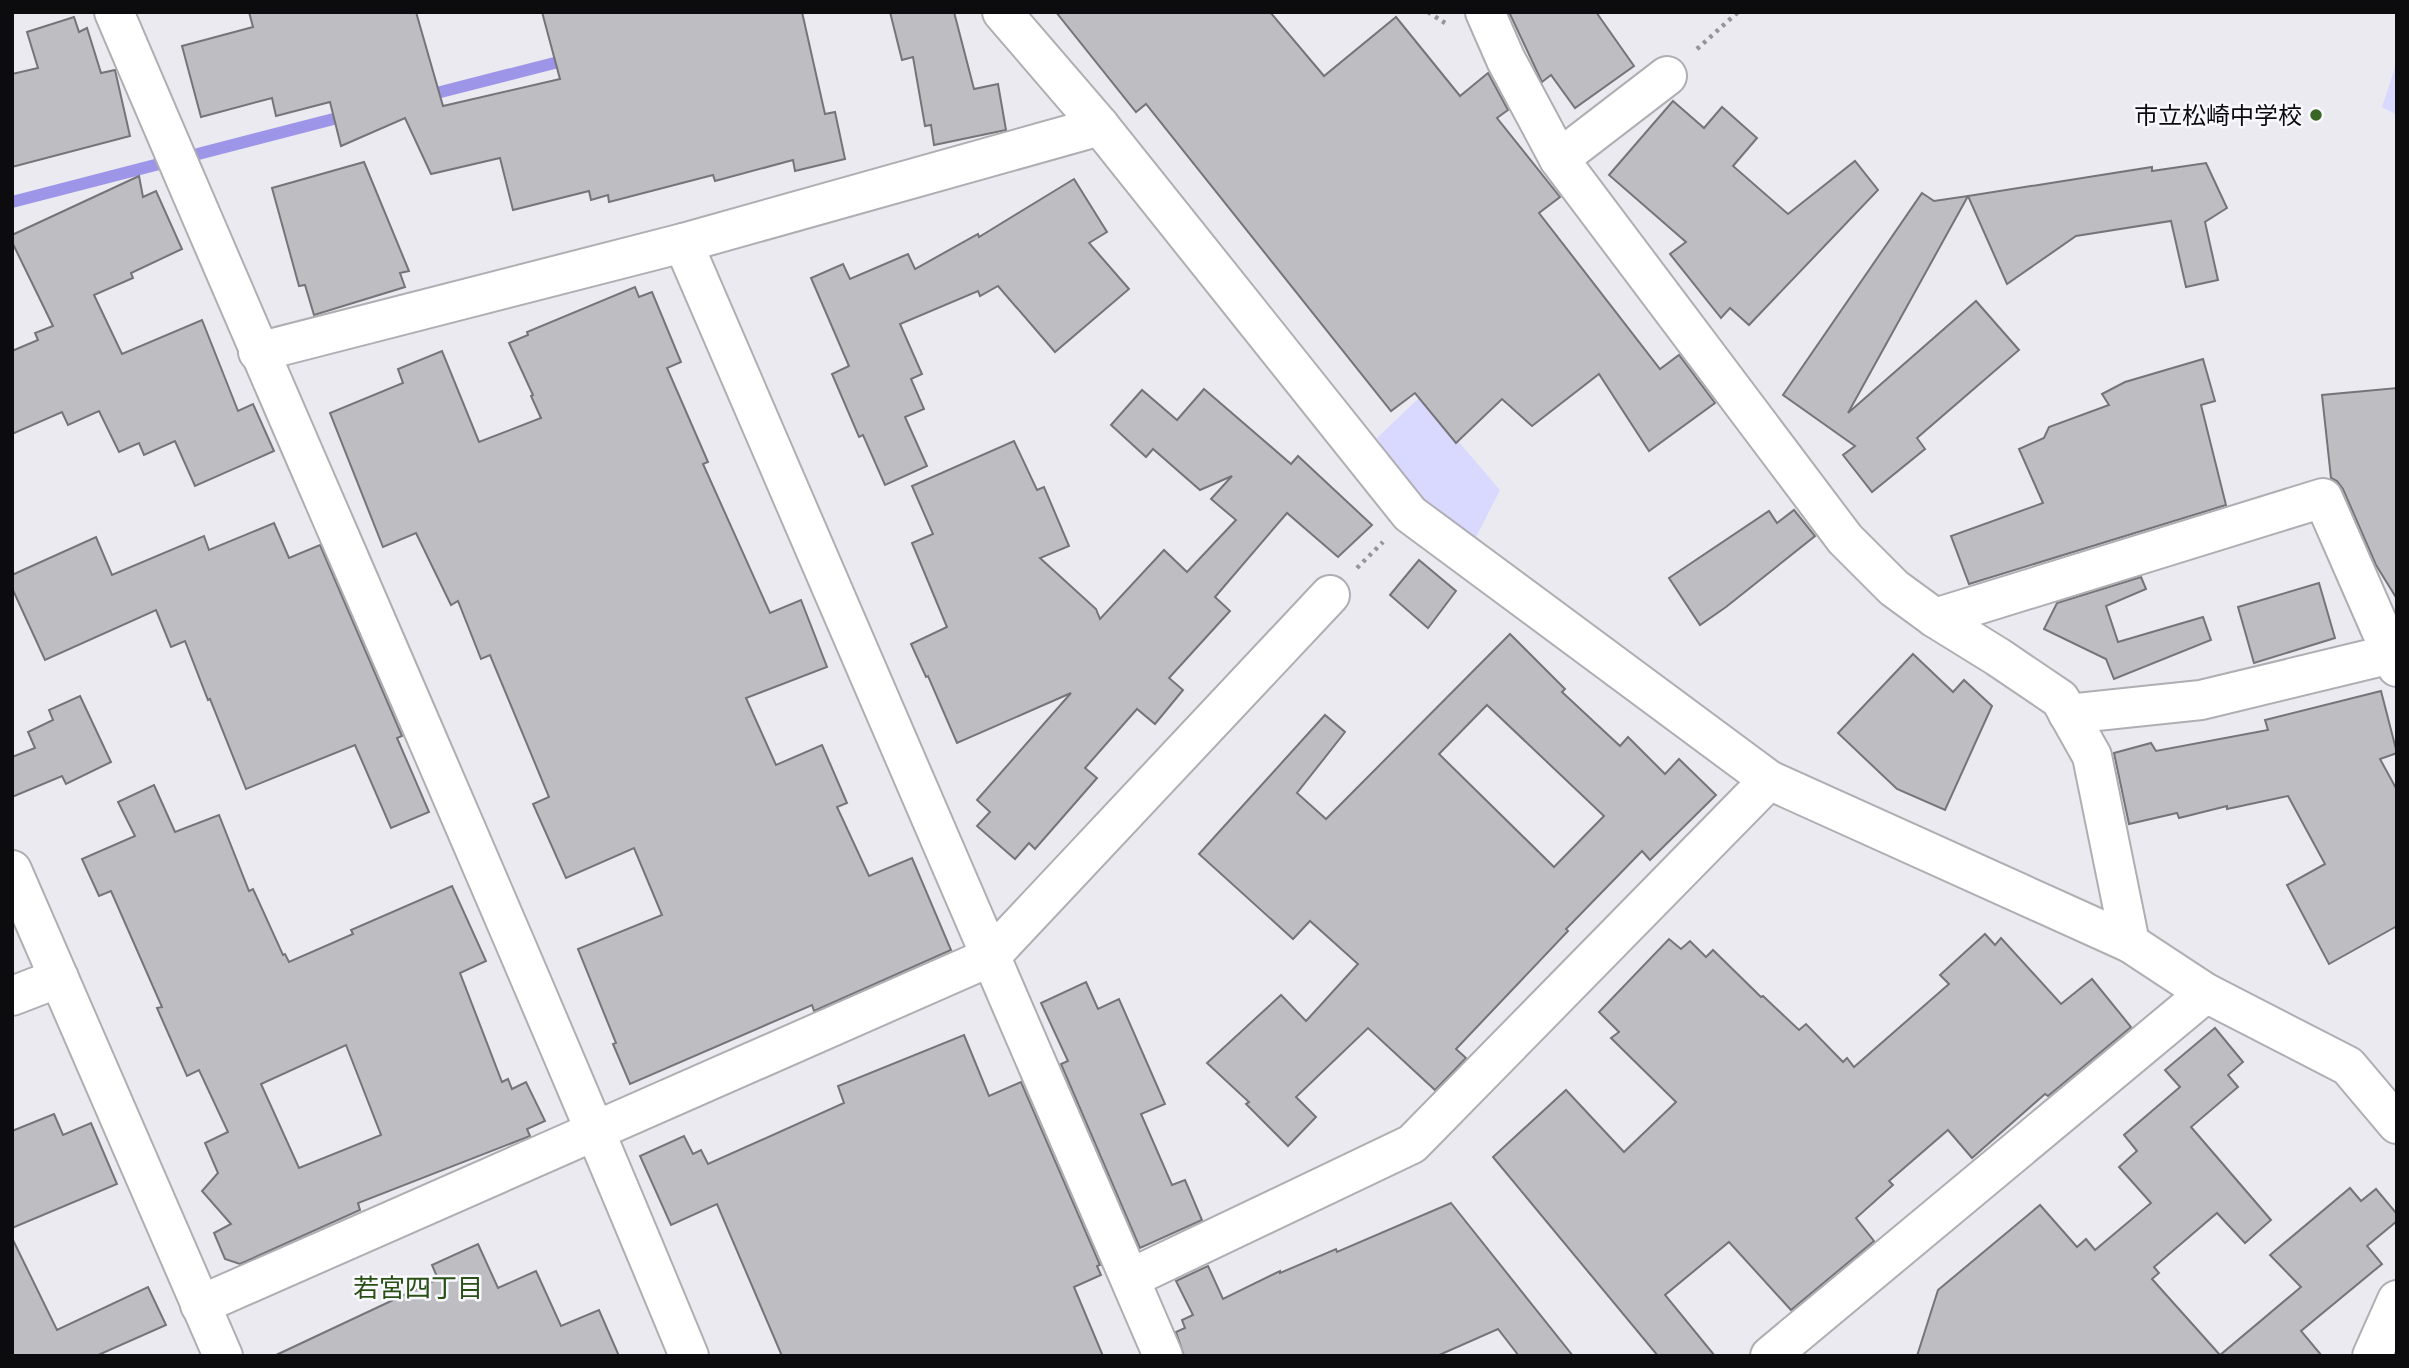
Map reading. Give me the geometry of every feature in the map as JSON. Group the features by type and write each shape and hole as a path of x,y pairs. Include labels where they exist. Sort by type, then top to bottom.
{"street":[{"path":"114,12 258,352 597,1132 690,1356"},
{"path":"1002,12 1100,126 1410,514 1769,780 2130,943 2206,993 2348,1066 2397,1124"},
{"path":"1485,12 1506,60 1559,159 1845,539 1894,588 2060,699 2092,756 2130,943"},
{"path":"1559,159 1667,76"},
{"path":"258,352 683,243 1100,126"},
{"path":"683,243 1163,1356"},
{"path":"1936,618 2323,498 2394,660 2201,700 2068,714"},
{"path":"200,1305 990,957 1330,595"},
{"path":"1131,1278 1412,1144 1769,780"},
{"path":"12,870 223,1356"},
{"path":"12,996 59,978"},
{"path":"1770,1356 2206,993"},
{"path":"2372,1356 2397,1300"}],"path":[{"path":"1667,76 1738,12"},
{"path":"1330,595 1410,514"}],"shaded area":[{"path":"2397,61 2397,115 2382,107"},
{"path":"1420,397 1500,490 1474,541 1414,494 1377,438"}],"building":[{"path":"249,12 416,12 443,106 560,79 542,12 802,12 825,114 835,112 845,159 795,171 793,160 715,181 713,175 609,202 608,195 591,200 589,191 513,210 500,158 431,174 405,118 341,146 330,102 276,116 272,98 201,117 182,46 253,27"},
{"path":"890,12 954,12 974,89 998,84 1006,130 934,145 931,125 925,126 913,57 902,60"},
{"path":"1056,12 1270,12 1324,76 1396,17 1460,96 1488,73 1508,110 1497,118 1560,197 1539,213 1660,369 1679,355 1715,403 1649,451 1599,374 1532,426 1502,399 1456,443 1415,393 1391,411 1146,104 1136,112"},
{"path":"1509,12 1596,12 1634,66 1575,108 1551,75 1542,82"},
{"path":"74,17 79,32 87,28 101,73 115,70 130,136 12,167 12,74 38,68 27,32"},
{"path":"1673,101 1704,128 1722,107 1757,138 1733,166 1788,214 1855,161 1878,190 1749,325 1730,308 1721,318 1670,254 1686,242 1609,175"},
{"path":"364,162 409,271 400,273 405,287 314,315 305,285 299,286 272,188"},
{"path":"2206,163 2227,208 2205,222 2218,280 2186,287 2171,221 2076,236 2007,284 1968,196 2152,167 2152,171"},
{"path":"139,176 143,197 156,191 182,249 131,273 133,278 94,295 122,354 202,320 238,411 253,404 274,451 195,486 175,441 144,455 139,443 119,452 99,411 68,425 62,412 12,434 12,351 38,340 35,333 53,326 12,242 12,235"},
{"path":"1074,179 1107,232 1089,243 1129,289 1055,352 998,286 980,296 978,291 900,324 922,374 911,379 924,409 905,417 927,466 885,485 863,435 859,437 832,374 849,366 811,278 843,264 850,279 908,254 915,269 978,234 979,237"},
{"path":"1922,193 1934,201 1968,196 1848,413 1976,301 2019,350 1917,438 1925,449 1872,492 1843,455 1855,446 1783,395"},
{"path":"635,287 639,297 652,292 681,362 667,368 708,462 703,464 770,613 801,600 827,667 746,698 776,765 822,745 847,803 837,807 869,876 912,858 951,950 814,1011 812,1005 630,1084 578,949 662,915 634,848 566,878 533,804 549,797 490,655 481,659 458,601 451,605 416,533 383,547 330,413 403,383 398,369 442,351 479,442 541,418 509,343 528,335 527,332"},
{"path":"2203,359 2215,401 2201,405 2226,505 1969,584 1951,536 2043,503 2019,449 2044,438 2049,427 2109,405 2102,394 2125,382"},
{"path":"2397,388 2397,599 2376,565 2343,489 2331,478 2322,395"},
{"path":"1204,389 1291,464 1298,456 1372,525 1338,557 1287,513 1215,597 1230,611 1169,678 1183,690 1155,724 1137,709 1085,768 1097,778 1035,849 1029,843 1015,859 977,826 990,812 977,800 1071,693 957,743 911,644 947,627 912,543 933,534 912,486 1014,441 1037,490 1044,487 1069,546 1040,558 1096,609 1100,619 1164,550 1187,572 1236,520 1211,499 1232,476 1200,490 1153,449 1146,457 1111,425 1142,390 1177,420"},
{"path":"1794,510 1815,536 1700,625 1669,578 1769,511 1777,523"},
{"path":"274,523 289,558 320,545 402,736 397,738 429,812 391,828 355,745 246,789 185,641 171,647 156,610 45,660 12,588 12,575 96,537 112,575 204,536 209,550"},
{"path":"1419,560 1456,591 1428,628 1390,595"},
{"path":"2141,577 2146,589 2106,606 2118,642 2203,617 2211,640 2114,679 2106,659 2044,629 2057,603"},
{"path":"2319,583 2335,638 2254,663 2238,607"},
{"path":"1510,634 1565,689 1562,692 1620,746 1628,737 1665,774 1679,759 1716,795 1650,860 1642,851 1566,929 1568,931 1456,1049 1466,1058 1435,1090 1368,1028 1296,1097 1316,1117 1288,1146 1246,1104 1249,1102 1207,1063 1281,995 1306,1021 1358,964 1310,921 1293,939 1199,854 1325,715 1345,732 1297,793 1326,819","holes":["1487,705 1604,816 1554,867 1439,754"]},
{"path":"1913,654 1953,692 1964,680 1992,706 1945,810 1897,789 1838,733"},
{"path":"2381,691 2397,753 2380,759 2397,790 2397,926 2329,964 2287,885 2325,864 2288,796 2227,809 2227,806 2179,818 2177,813 2129,824 2114,753 2151,743 2156,751 2268,730 2265,720"},
{"path":"80,696 111,762 66,784 62,776 12,797 12,757 35,748 28,732 53,720 49,710"},
{"path":"154,785 175,832 219,815 249,891 253,889 283,955 285,954 289,962 353,934 351,930 452,886 486,961 460,973 502,1082 508,1079 512,1089 526,1082 545,1121 527,1129 530,1136 358,1203 360,1210 240,1264 225,1259 214,1233 231,1224 202,1191 218,1173 205,1143 228,1132 199,1070 187,1076 157,1008 162,1007 111,891 99,896 82,859 135,836 118,802","holes":["346,1045 381,1135 299,1168 261,1084"]},
{"path":"1985,934 1995,945 2001,938 2061,1004 2092,979 2131,1027 2048,1096 2045,1094 1972,1158 1948,1130 1889,1181 1893,1185 1856,1218 1874,1241 1791,1310 1729,1242 1665,1295 1715,1356 1658,1356 1493,1157 1566,1090 1624,1152 1676,1102 1611,1038 1619,1032 1599,1012 1669,939 1681,949 1690,941 1706,957 1713,950 1799,1030 1806,1024 1843,1062 1847,1058 1854,1067 1949,984 1940,975"},
{"path":"1086,982 1098,1009 1119,999 1165,1104 1141,1114 1172,1185 1185,1180 1202,1220 1140,1248 1061,1064 1068,1061 1041,1003"},
{"path":"2215,1028 2243,1062 2228,1075 2238,1087 2191,1127 2271,1220 2245,1243 2217,1213 2154,1267 2159,1273 2152,1279 2220,1355 2301,1287 2270,1255 2350,1188 2361,1201 2376,1189 2397,1214 2397,1221 2367,1246 2382,1264 2301,1331 2322,1356 1917,1356 1938,1290 2040,1205 2077,1247 2086,1239 2095,1250 2151,1203 2119,1167 2137,1151 2124,1135 2180,1087 2165,1070"},
{"path":"964,1035 989,1096 1021,1082 1100,1265 1097,1266 1101,1275 1074,1287 1103,1356 782,1356 717,1204 671,1225 640,1156 684,1136 693,1154 701,1150 708,1164 844,1103 838,1086"},
{"path":"54,1114 63,1135 91,1123 117,1184 12,1228 12,1131"},
{"path":"1451,1203 1573,1356 1519,1356 1498,1329 1437,1356 1184,1356 1176,1332 1185,1328 1182,1320 1193,1315 1176,1281 1208,1266 1223,1299 1280,1271 1336,1249 1337,1252"},
{"path":"12,1238 57,1330 148,1287 166,1325 96,1356 12,1356"},
{"path":"478,1244 498,1288 536,1271 561,1326 599,1310 619,1356 274,1356 438,1279 432,1265"}],"waterway":[{"path":"425,96 570,59"},
{"path":"12,202 349,115"}],"place":[{"name":"市立松崎中学校","path":"2316,115"}],"district":[{"name":"若宮四丁目","path":"418,1288"}]}
